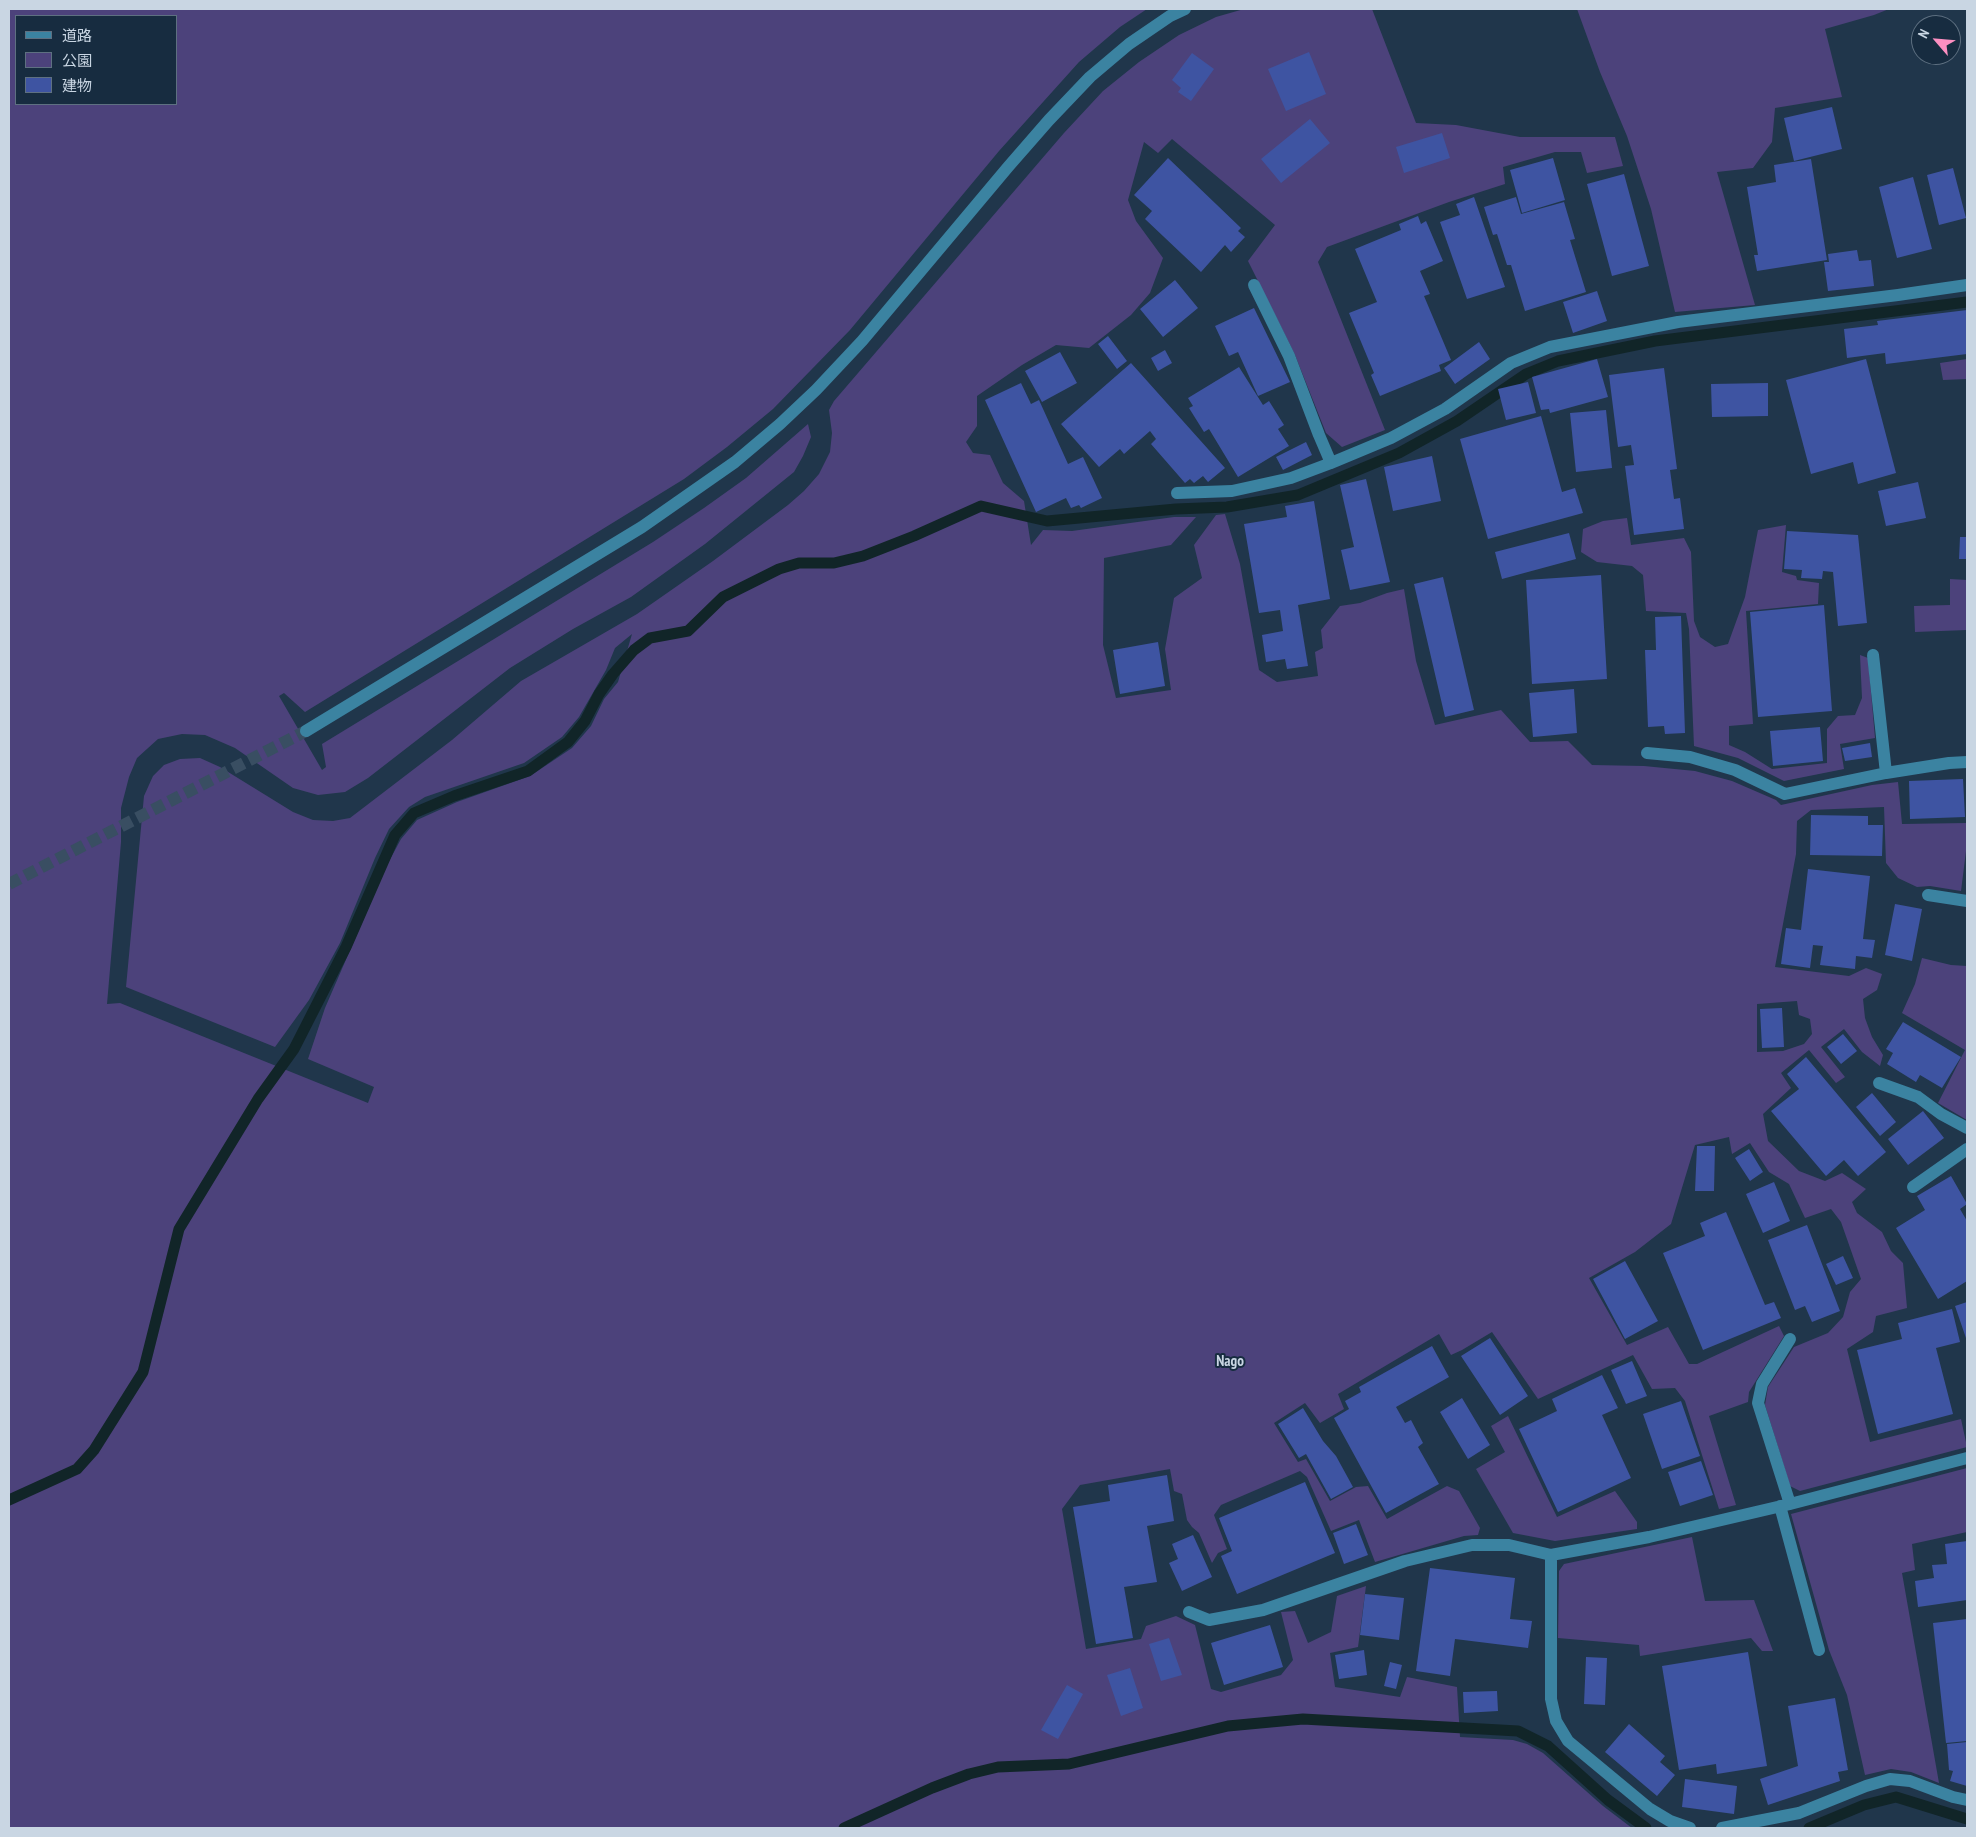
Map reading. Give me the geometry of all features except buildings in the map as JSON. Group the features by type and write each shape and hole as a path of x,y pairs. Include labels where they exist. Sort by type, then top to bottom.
{"street":[{"path":"306,731 642,527 735,462 816,390 862,341 1008,167 1090,77 1129,44 1170,16 1185,9"},
{"path":"1254,285 1289,356 1331,462"},
{"path":"1178,493 1232,491 1291,478 1398,434 1445,409 1512,363 1550,347 1678,322 1898,296 1967,285"},
{"path":"1873,655 1886,774"},
{"path":"1647,753 1690,757 1735,770 1785,794 1886,774 1949,763 1967,762"},
{"path":"1928,895 1967,901"},
{"path":"1879,1083 1918,1097 1941,1114 1967,1128"},
{"path":"1913,1187 1967,1149"},
{"path":"1790,1340 1762,1384 1758,1403 1785,1505 1819,1650"},
{"path":"1189,1612 1208,1620 1263,1610 1405,1561 1472,1545 1509,1545 1551,1555 1649,1537 1785,1505 1967,1458"},
{"path":"1551,1555 1551,1699 1556,1721 1568,1741 1650,1809 1670,1821 1690,1828"},
{"path":"1722,1828 1799,1813 1866,1786 1890,1779 1910,1780 1953,1797 1967,1800"}],"green space":[{"path":"9,9 1147,9 1120,27 1079,62 999,151 850,330 773,409 727,447 684,479 305,712 284,693 279,696 322,770 326,767 322,744 653,542 746,478 808,424 811,437 794,472 705,544 631,597 573,629 510,668 368,778 345,792 318,795 293,788 235,748 205,735 182,734 158,739 137,758 129,777 121,808 121,842 107,1004 120,1003 368,1103 374,1087 308,1059 325,1008 387,865 401,839 417,820 457,802 530,776 572,748 591,726 604,699 618,682 632,634 615,648 606,670 579,717 562,737 524,763 425,797 409,807 389,829 340,943 309,1000 275,1047 126,987 144,796 153,776 164,765 180,759 200,758 220,767 293,812 313,820 333,821 350,818 452,740 521,681 637,614 713,561 788,505 819,474 830,452 832,433 829,410 834,401 1064,133 1103,91 1139,62 1179,35 1216,17 1244,9 1372,9 1416,123 1456,125 1520,137 1615,137 1623,166 1587,173 1581,152 1555,152 1503,167 1505,184 1449,202 1327,247 1318,262 1385,430 1342,447 1326,433 1295,355 1248,261 1275,225 1172,139 1158,153 1144,142 1128,200 1136,221 1163,258 1150,293 1131,315 1089,348 1056,345 1022,365 977,396 977,426 966,442 973,453 990,455 1003,483 1024,501 1031,545 1043,530 1072,531 1174,517 1196,517 1171,545 1104,558 1103,645 1116,698 1171,690 1165,649 1174,598 1202,578 1194,545 1216,515 1225,514 1240,564 1259,670 1277,682 1318,676 1315,652 1323,648 1321,630 1340,606 1360,603 1404,589 1416,661 1435,725 1501,710 1530,742 1568,741 1592,765 1644,766 1695,771 1732,781 1776,800 1781,805 1872,785 1898,782 1902,824 1967,823 1967,843 1961,891 1930,886 1917,887 1898,878 1886,863 1884,807 1811,810 1797,821 1796,854 1775,967 1849,976 1866,968 1882,974 1877,990 1863,999 1865,1018 1872,1037 1883,1055 1880,1066 1862,1052 1844,1029 1821,1047 1845,1077 1836,1083 1809,1050 1781,1073 1791,1088 1763,1114 1768,1141 1799,1171 1825,1181 1842,1173 1866,1189 1852,1202 1857,1213 1882,1232 1891,1251 1903,1263 1907,1308 1876,1316 1873,1332 1847,1349 1870,1442 1961,1419 1967,1447 1800,1491 1790,1486 1765,1405 1768,1387 1794,1347 1828,1333 1843,1317 1850,1292 1861,1279 1841,1222 1831,1209 1805,1218 1789,1184 1769,1172 1750,1143 1732,1154 1729,1137 1695,1145 1671,1224 1635,1252 1589,1278 1627,1345 1668,1327 1689,1364 1697,1364 1779,1326 1784,1336 1749,1392 1748,1402 1709,1416 1736,1505 1719,1509 1685,1401 1675,1388 1652,1389 1633,1355 1538,1399 1492,1332 1451,1355 1439,1334 1338,1394 1344,1409 1320,1423 1305,1403 1274,1423 1298,1462 1306,1459 1330,1501 1356,1487 1368,1486 1387,1519 1447,1486 1459,1491 1480,1528 1478,1535 1464,1536 1375,1562 1359,1520 1331,1531 1307,1477 1300,1471 1221,1505 1214,1515 1227,1549 1218,1553 1212,1563 1199,1533 1187,1520 1182,1494 1174,1491 1170,1469 1080,1485 1062,1509 1086,1649 1141,1639 1146,1626 1176,1616 1195,1625 1211,1689 1221,1692 1281,1675 1293,1660 1281,1612 1295,1611 1308,1643 1331,1632 1337,1596 1366,1586 1358,1647 1330,1653 1335,1687 1400,1697 1407,1677 1457,1687 1460,1737 1513,1740 1527,1744 1543,1753 1603,1806 1632,1828 9,1828","holes":["1797,1001 1799,1015 1810,1019 1812,1034 1804,1044 1783,1051 1757,1052 1757,1004"]},
{"path":"1577,9 1889,9 1825,29 1842,97 1775,108 1772,142 1753,168 1717,172 1755,305 1675,312 1651,209 1627,136 1600,72"},
{"path":"1967,359 1967,379 1943,380 1940,363"},
{"path":"1627,518 1631,545 1684,538 1691,552 1694,621 1700,637 1715,647 1728,644 1745,597 1758,530 1786,525 1782,572 1796,576 1797,580 1819,583 1818,604 1746,611 1753,724 1729,726 1729,745 1745,752 1772,769 1827,763 1827,729 1838,716 1855,715 1862,698 1860,655 1868,658 1875,738 1840,744 1844,769 1784,781 1738,758 1694,746 1689,629 1686,613 1646,611 1643,575 1632,566 1597,562 1581,552 1583,529 1603,521"},
{"path":"1950,579 1967,580 1967,630 1915,632 1914,606 1950,605"},
{"path":"1922,958 1951,965 1967,966 1967,1120 1938,1103 1965,1050 1902,1013 1915,984"},
{"path":"1508,1416 1557,1517 1615,1491 1637,1522 1637,1529 1555,1541 1513,1533 1476,1469 1505,1452 1491,1426"},
{"path":"1967,1468 1967,1532 1912,1544 1915,1570 1902,1573 1939,1783 1911,1772 1891,1769 1865,1775 1847,1695 1829,1650 1791,1514"},
{"path":"1692,1537 1705,1601 1754,1600 1773,1651 1762,1651 1751,1638 1640,1656 1639,1645 1558,1638 1559,1571 1564,1564"}],"waterway":[{"path":"9,1500 77,1469 94,1450 143,1372 179,1229 258,1099 294,1049 346,947 395,835 414,813 454,796 528,771 568,742 585,721 599,694 613,674 634,650 650,638 688,631 723,597 779,569 799,563 834,563 863,556 981,506 1047,521 1176,509 1227,507 1298,495 1399,453 1457,421 1526,374 1558,361 1655,341 1967,302"},
{"path":"844,1828 932,1788 969,1774 998,1767 1069,1764 1228,1726 1303,1719 1518,1731 1548,1746 1608,1800 1646,1828"},
{"path":"1809,1828 1864,1805 1896,1797 1967,1819"}],"tunnel":[{"path":"9,884 306,731"}],"district":[{"name":"Nago","path":"1230,1362"}]}
